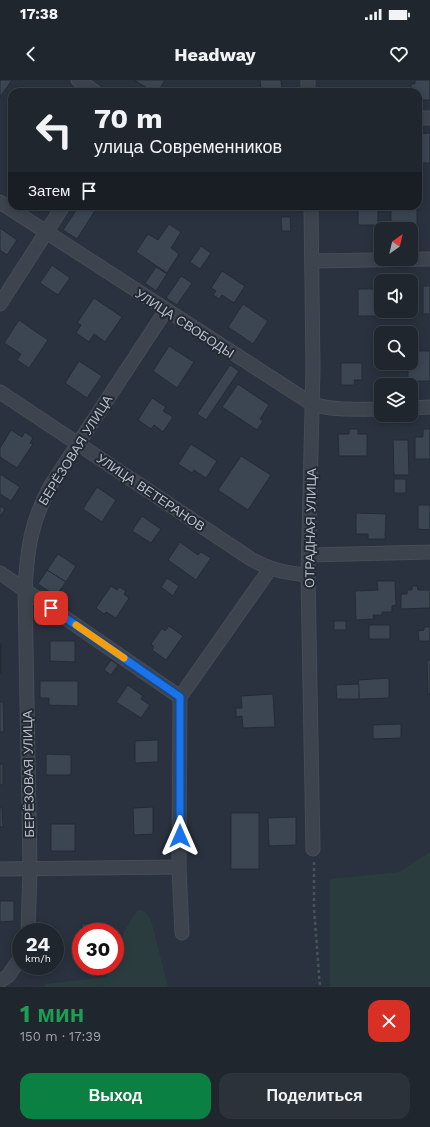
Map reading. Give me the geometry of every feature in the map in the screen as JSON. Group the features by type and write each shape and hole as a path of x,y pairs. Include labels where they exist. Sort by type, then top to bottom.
{"street":[{"path":"78,80 89,88"},
{"name":"УЛИЦА СВОБОДЫ","path":"12,210 312,404 342,410 374,409"},
{"path":"0,304 60,210"},
{"name":"ОТРАДНАЯ УЛИЦА","path":"311,210 312,404 310,555 308,575 313,849"},
{"path":"312,261 430,259"},
{"name":"БЕРЁЗОВАЯ УЛИЦА","path":"28,923 30,869 25,590 28,547 36,516 51,485 166,310"},
{"name":"УЛИЦА ВЕТЕРАНОВ","path":"0,392 251,559 270,569 286,573 308,575"},
{"path":"418,408 430,407"},
{"path":"310,555 430,552"},
{"path":"182,933 179,867 180,697 270,569"},
{"path":"0,573 180,697"},
{"path":"0,869 179,867"},
{"path":"0,980 8,976 12,970"}],"path":[{"path":"313,849 314,909 320,987"}],"shaded area":[{"path":"430,852 430,987 330,987 330,879 399,872"},
{"path":"138,910 144,911 151,920 168,987 44,987 45,984 106,977 107,975 124,975 124,932"}],"building":[{"path":"0,80 12,80 0,97"},
{"path":"134,80 165,80 160,88 147,88"},
{"path":"260,80 281,80 282,88 261,88"},
{"path":"415,80 430,80 430,100 422,100 422,88 411,88 411,84 415,84"},
{"path":"430,133 430,163 422,163 422,134"},
{"path":"76,210 95,210 77,239 63,230"},
{"path":"358,210 378,210 378,222 374,222 374,225 358,225"},
{"path":"391,210 417,210 417,222 391,222"},
{"path":"281,217 290,217 291,231 282,231"},
{"path":"169,224 181,232 171,248 179,254 167,273 136,252 148,234 158,240"},
{"path":"0,228 17,240 7,255 0,250"},
{"path":"201,246 211,253 200,269 190,262"},
{"path":"52,265 70,278 58,295 40,283"},
{"path":"156,267 167,274 156,291 145,283"},
{"path":"222,271 245,286 234,303 222,295 219,299 213,295 216,291 211,288"},
{"path":"181,276 192,283 177,305 166,298"},
{"path":"423,286 430,286 430,314 423,314"},
{"path":"358,289 374,289 374,316 358,316"},
{"path":"94,298 122,317 105,342 94,334 89,342 76,333 81,325 77,323"},
{"path":"243,304 268,321 253,344 228,327"},
{"path":"19,320 48,340 29,368 17,360 21,354 4,343"},
{"path":"169,346 194,362 177,388 153,371"},
{"path":"418,351 430,351 430,381 418,381 418,378 408,378 408,370 418,370"},
{"path":"79,361 102,376 87,398 65,383"},
{"path":"341,363 362,363 362,380 354,380 355,385 341,385"},
{"path":"230,365 239,371 206,420 197,414"},
{"path":"238,384 269,405 260,419 263,421 257,430 222,407"},
{"path":"152,398 166,407 163,411 173,417 163,432 154,425 151,429 138,420"},
{"path":"349,429 358,429 358,434 367,434 367,456 339,456 338,434 349,434"},
{"path":"423,429 430,429 430,459 415,459 415,437 423,437"},
{"path":"11,430 22,437 25,432 33,438 30,443 33,444 17,468 0,457 0,448"},
{"path":"393,440 408,440 409,475 394,475"},
{"path":"191,444 217,461 206,478 194,470 192,473 178,464"},
{"path":"241,456 271,475 248,510 218,490"},
{"path":"0,474 20,487 11,501 0,494"},
{"path":"394,479 406,479 406,493 394,493"},
{"path":"97,487 116,500 102,522 83,509"},
{"path":"418,505 430,505 430,530 418,529"},
{"path":"0,506 5,509 0,517"},
{"path":"356,513 386,514 385,539 368,539 368,534 356,534"},
{"path":"142,516 161,529 151,543 132,531"},
{"path":"180,542 198,555 201,552 211,558 196,580 168,560"},
{"path":"58,554 76,566 66,582 47,570"},
{"path":"47,570 66,582 56,596 38,584"},
{"path":"167,578 179,586 173,596 161,587"},
{"path":"377,581 395,581 396,605 392,606 392,612 382,612 382,615 373,615 374,619 356,620 355,591 378,590"},
{"path":"111,586 117,590 119,587 126,591 124,594 129,598 116,618 106,612 104,614 96,608"},
{"path":"412,586 417,586 418,590 430,590 430,608 401,609 401,594 407,594 407,590 412,590"},
{"path":"334,621 346,621 346,630 334,630"},
{"path":"369,625 390,625 390,639 369,639"},
{"path":"169,626 183,636 166,660 152,650 154,647 151,644 162,628 165,631"},
{"path":"424,627 430,627 430,641 419,641 418,631 424,630"},
{"path":"50,641 75,641 75,662 50,661"},
{"path":"1,644 1,673 0,673"},
{"path":"111,660 118,665 111,675 104,670"},
{"path":"427,660 430,660 430,694 428,694"},
{"path":"389,678 389,698 359,699 358,680"},
{"path":"40,681 78,681 78,706 49,705 49,698 40,698"},
{"path":"359,684 359,699 337,699 336,685"},
{"path":"128,685 143,696 141,699 150,705 141,718 116,702"},
{"path":"273,694 275,727 243,728 242,716 236,717 236,708 242,708 241,696"},
{"path":"0,702 3,702 4,732 0,732"},
{"path":"401,724 401,738 373,739 373,725"},
{"path":"158,740 158,762 135,763 135,741"},
{"path":"46,754 71,755 71,775 46,775"},
{"path":"0,764 3,764 3,785 0,785"},
{"path":"0,807 2,807 3,827 0,827"},
{"path":"153,807 153,834 134,835 133,808"},
{"path":"231,813 259,813 259,869 231,869"},
{"path":"296,817 296,845 269,846 268,818"},
{"path":"51,824 75,824 75,851 51,851"},
{"path":"0,901 14,901 14,921 0,922"}],"slow traffic":[{"path":"76,625 124,658"}],"route":[{"path":"51,608 180,697 180,836"}]}
